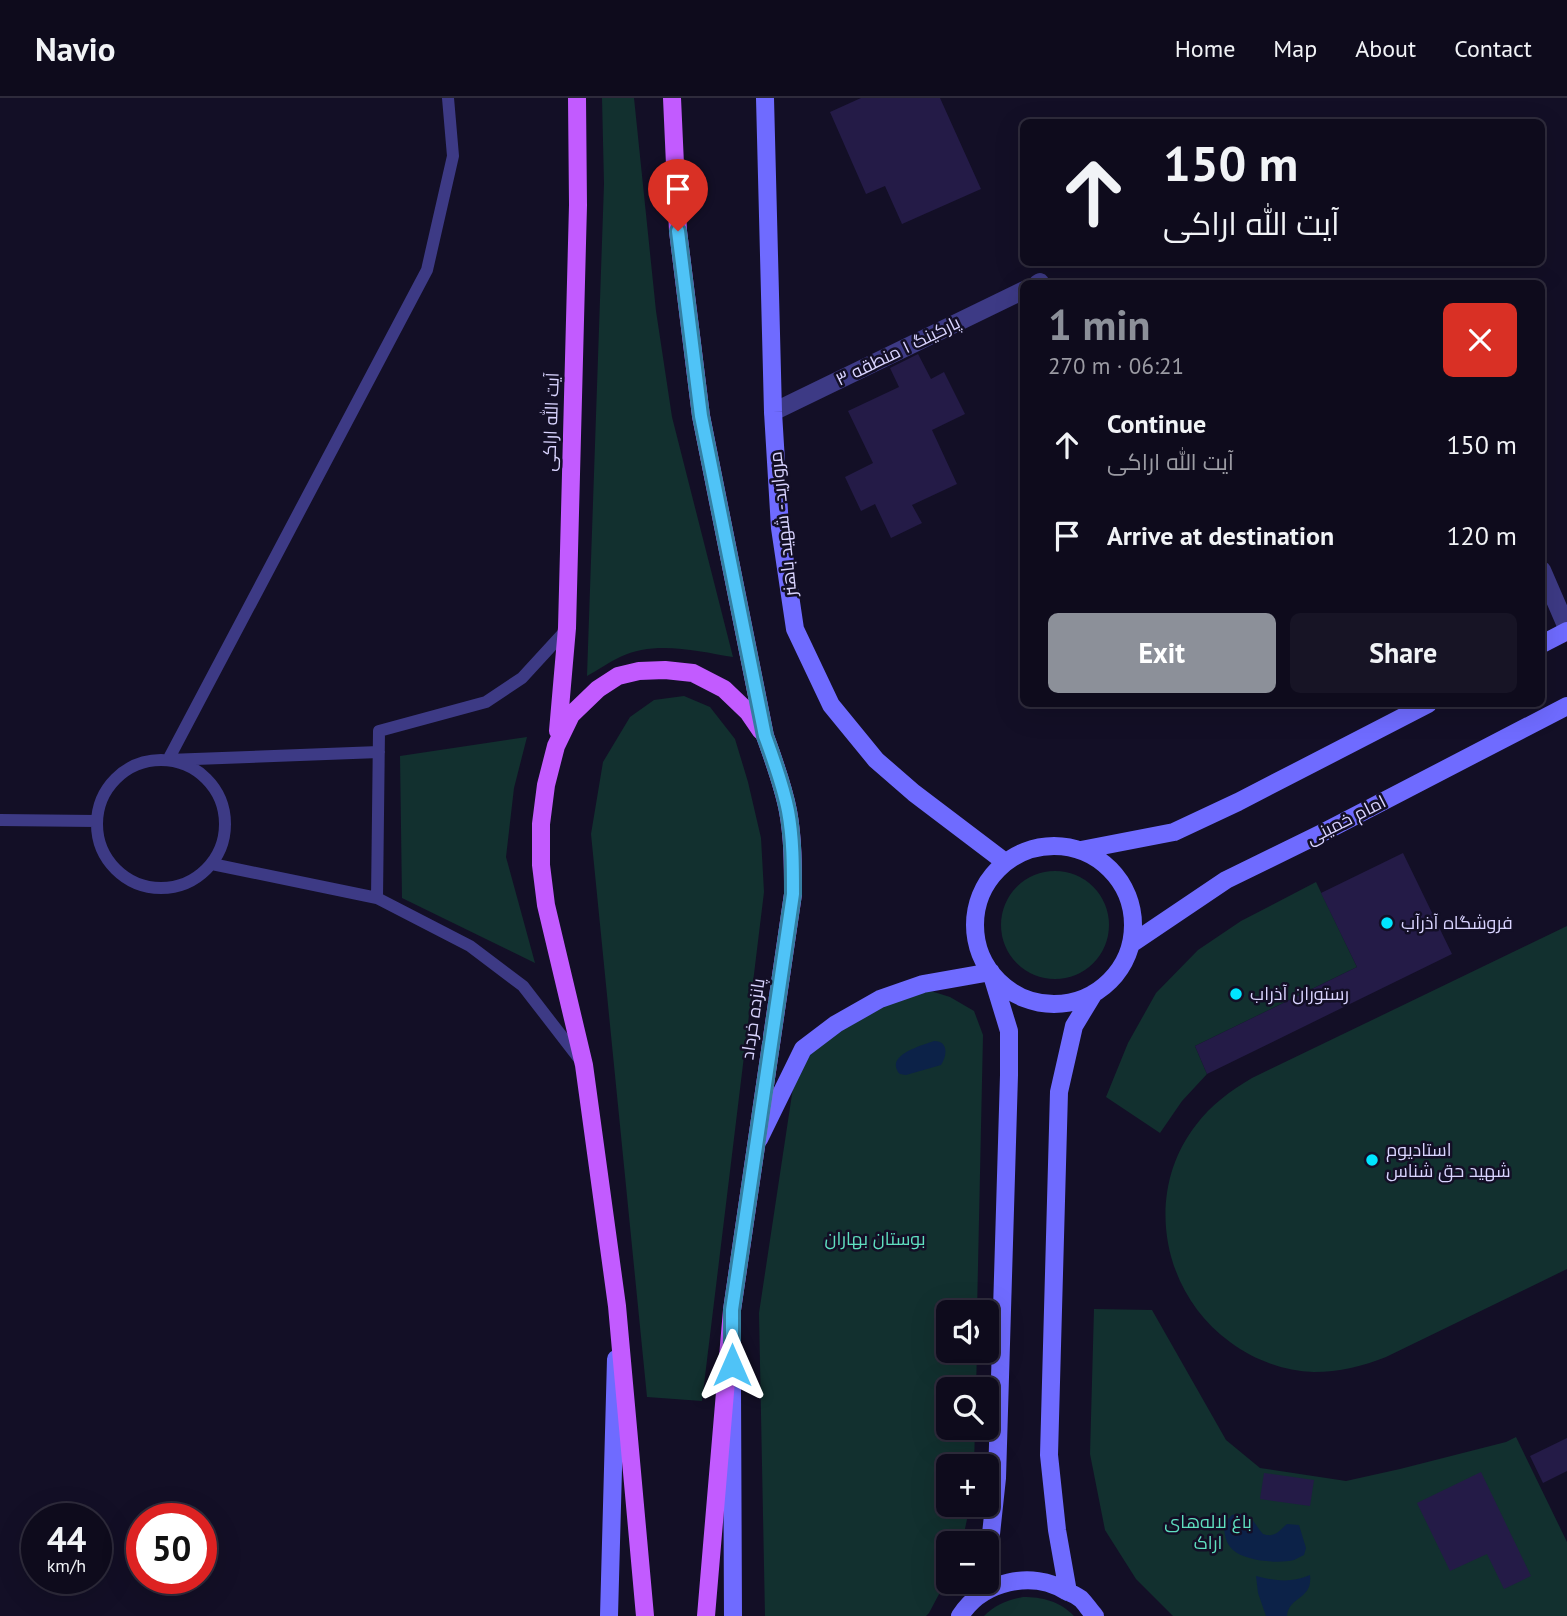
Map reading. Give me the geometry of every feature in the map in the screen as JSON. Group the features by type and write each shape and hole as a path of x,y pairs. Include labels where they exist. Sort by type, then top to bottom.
{"main road":[{"name":"آیت الله اراکی","path":"556,746 567,628 578,205 577,98"},
{"path":"672,98 678,231 701,416 765,736"},
{"path":"645,1616 617,1306 584,1065 546,905 541,865 545,785 556,746 570,715 618,676 639,671 693,673 724,690 748,712 765,736"},
{"name":"پانزده خرداد","path":"706,1616 732,1310 793,894 788,811 779,773 765,736"}],"street":[{"name":"مروارید - شهید باهنر","path":"765,98 773,412 780,528 795,629 831,705 876,760 914,793 1005,862"},
{"name":"پارکینگ ۱ منطقه ۳","path":"773,412 1020,292"},
{"path":"1545,577 1567,629 1545,642"},
{"name":"امام خمینی","path":"1131,944 1226,880 1567,705"},
{"path":"1080,850 1174,832 1422,707"},
{"path":"991,972 1007,988 1028,999 1050,1004 1073,1002 1094,993 1112,978 1124,962 1131,944 1133,921 1128,899 1117,878 1101,862 1080,850 1061,846 1041,847 1023,852 1005,862 991,877 981,894 976,914 975,934 981,954 991,972 1009,1031 997,1478 991,1531"},
{"path":"757,1143 803,1049 836,1024 880,999 923,984 991,972"},
{"path":"1068,1592 1057,1530 1049,1455 1059,1092 1074,1026 1094,993"},
{"path":"609,1616 617,1306"},
{"name":"پانزده خرداد","path":"732,1310 733,1616"},
{"path":"961,1614 982,1594 1005,1582 1031,1579 1057,1585 1080,1598 1095,1616"},
{"path":"961,1614 968,1594"}],"lane":[{"path":"168,760 427,270 453,156 448,98"},
{"path":"377,898 379,731 486,702 522,678 567,628"},
{"path":"168,760 187,765 204,775 216,790 224,808 226,828 222,847 212,864 197,878 179,887 158,889 138,885 120,875 107,860 98,841 96,821 101,800 111,782 128,769 147,761 168,760 379,752"},
{"path":"0,820 96,821"},
{"path":"212,864 377,898 470,946 523,986 584,1065"}],"green space":[{"path":"602,98 634,98 656,311 672,417 733,657 676,648 647,649 620,657 587,676 604,184"},
{"path":"684,696 710,707 735,739 761,838 764,892 702,1401 647,1397 591,834 603,762 630,717 654,700"},
{"path":"527,737 514,788 506,857 535,963 402,898 400,756"},
{"path":"1055,871 1076,875 1093,887 1105,904 1109,925 1105,946 1093,963 1076,975 1055,979 1034,975 1017,963 1005,946 1001,925 1005,904 1017,887 1034,875"},
{"path":"1316,882 1357,967 1195,1046 1207,1074 1182,1101 1160,1133 1106,1097 1128,1043 1156,993 1198,950 1241,921"},
{"name":"استادیوم شهید حق شناس","path":"1567,926 1567,1269 1386,1357 1351,1368 1314,1372 1281,1367 1259,1359 1230,1342 1207,1321 1189,1297 1175,1270 1168,1241 1166,1211 1169,1181 1179,1152 1196,1125 1221,1099 1252,1078"},
{"name":"بوستان بهاران","path":"918,987 950,997 974,1011 983,1035 977,1300 936,1300 936,1363 977,1363 976,1377 936,1377 936,1440 975,1440 974,1454 936,1454 936,1517 967,1517 965,1531 936,1531 936,1594 939,1594 926,1616 765,1616 759,1313 794,1081 815,1045"},
{"name":"باغ لاله‌های اراک","path":"1094,1309 1152,1310 1226,1440 1260,1468 1346,1481 1506,1442 1516,1437 1567,1542 1567,1616 1173,1616 1136,1579 1105,1530 1090,1454"},
{"path":"1023,1597 1050,1601 1074,1616 984,1616 1002,1604"}],"water":[{"path":"934,1041 944,1046 945,1057 941,1065 906,1075 899,1073 896,1064 902,1055"},
{"path":"1232,1515 1251,1518 1263,1534 1267,1535 1276,1533 1287,1524 1299,1525 1306,1548 1304,1555 1280,1562 1262,1561 1238,1554 1227,1542 1224,1524"},
{"path":"1310,1575 1308,1589 1292,1605 1287,1616 1266,1616 1258,1593 1256,1576 1283,1580"}],"building":[{"path":"861,98 940,98 981,189 902,224 885,186 866,194 830,112"},
{"path":"918,354 931,379 944,372 965,414 932,430 957,484 912,505 922,523 891,538 875,504 861,511 845,477 873,463 848,411 899,387 890,368"},
{"name":"فروشگاه آذرآب","path":"1403,853 1452,954 1207,1074 1195,1046 1357,967 1321,893"},
{"path":"1567,1438 1567,1471 1543,1483 1530,1456"},
{"path":"1481,1472 1531,1576 1504,1589 1487,1554 1450,1571 1417,1503"},
{"path":"1264,1473 1314,1480 1310,1506 1260,1499"}],"place":[{"name":"فروشگاه آذرآب","path":"1387,923"},
{"name":"رستوران آذراب","path":"1236,994"},
{"name":"استادیوم شهید حق شناس","path":"1372,1160"}],"route":[{"path":"678,231 701,416 765,736 779,773 788,811 792,849 793,894 732,1310 732,1365"}]}
